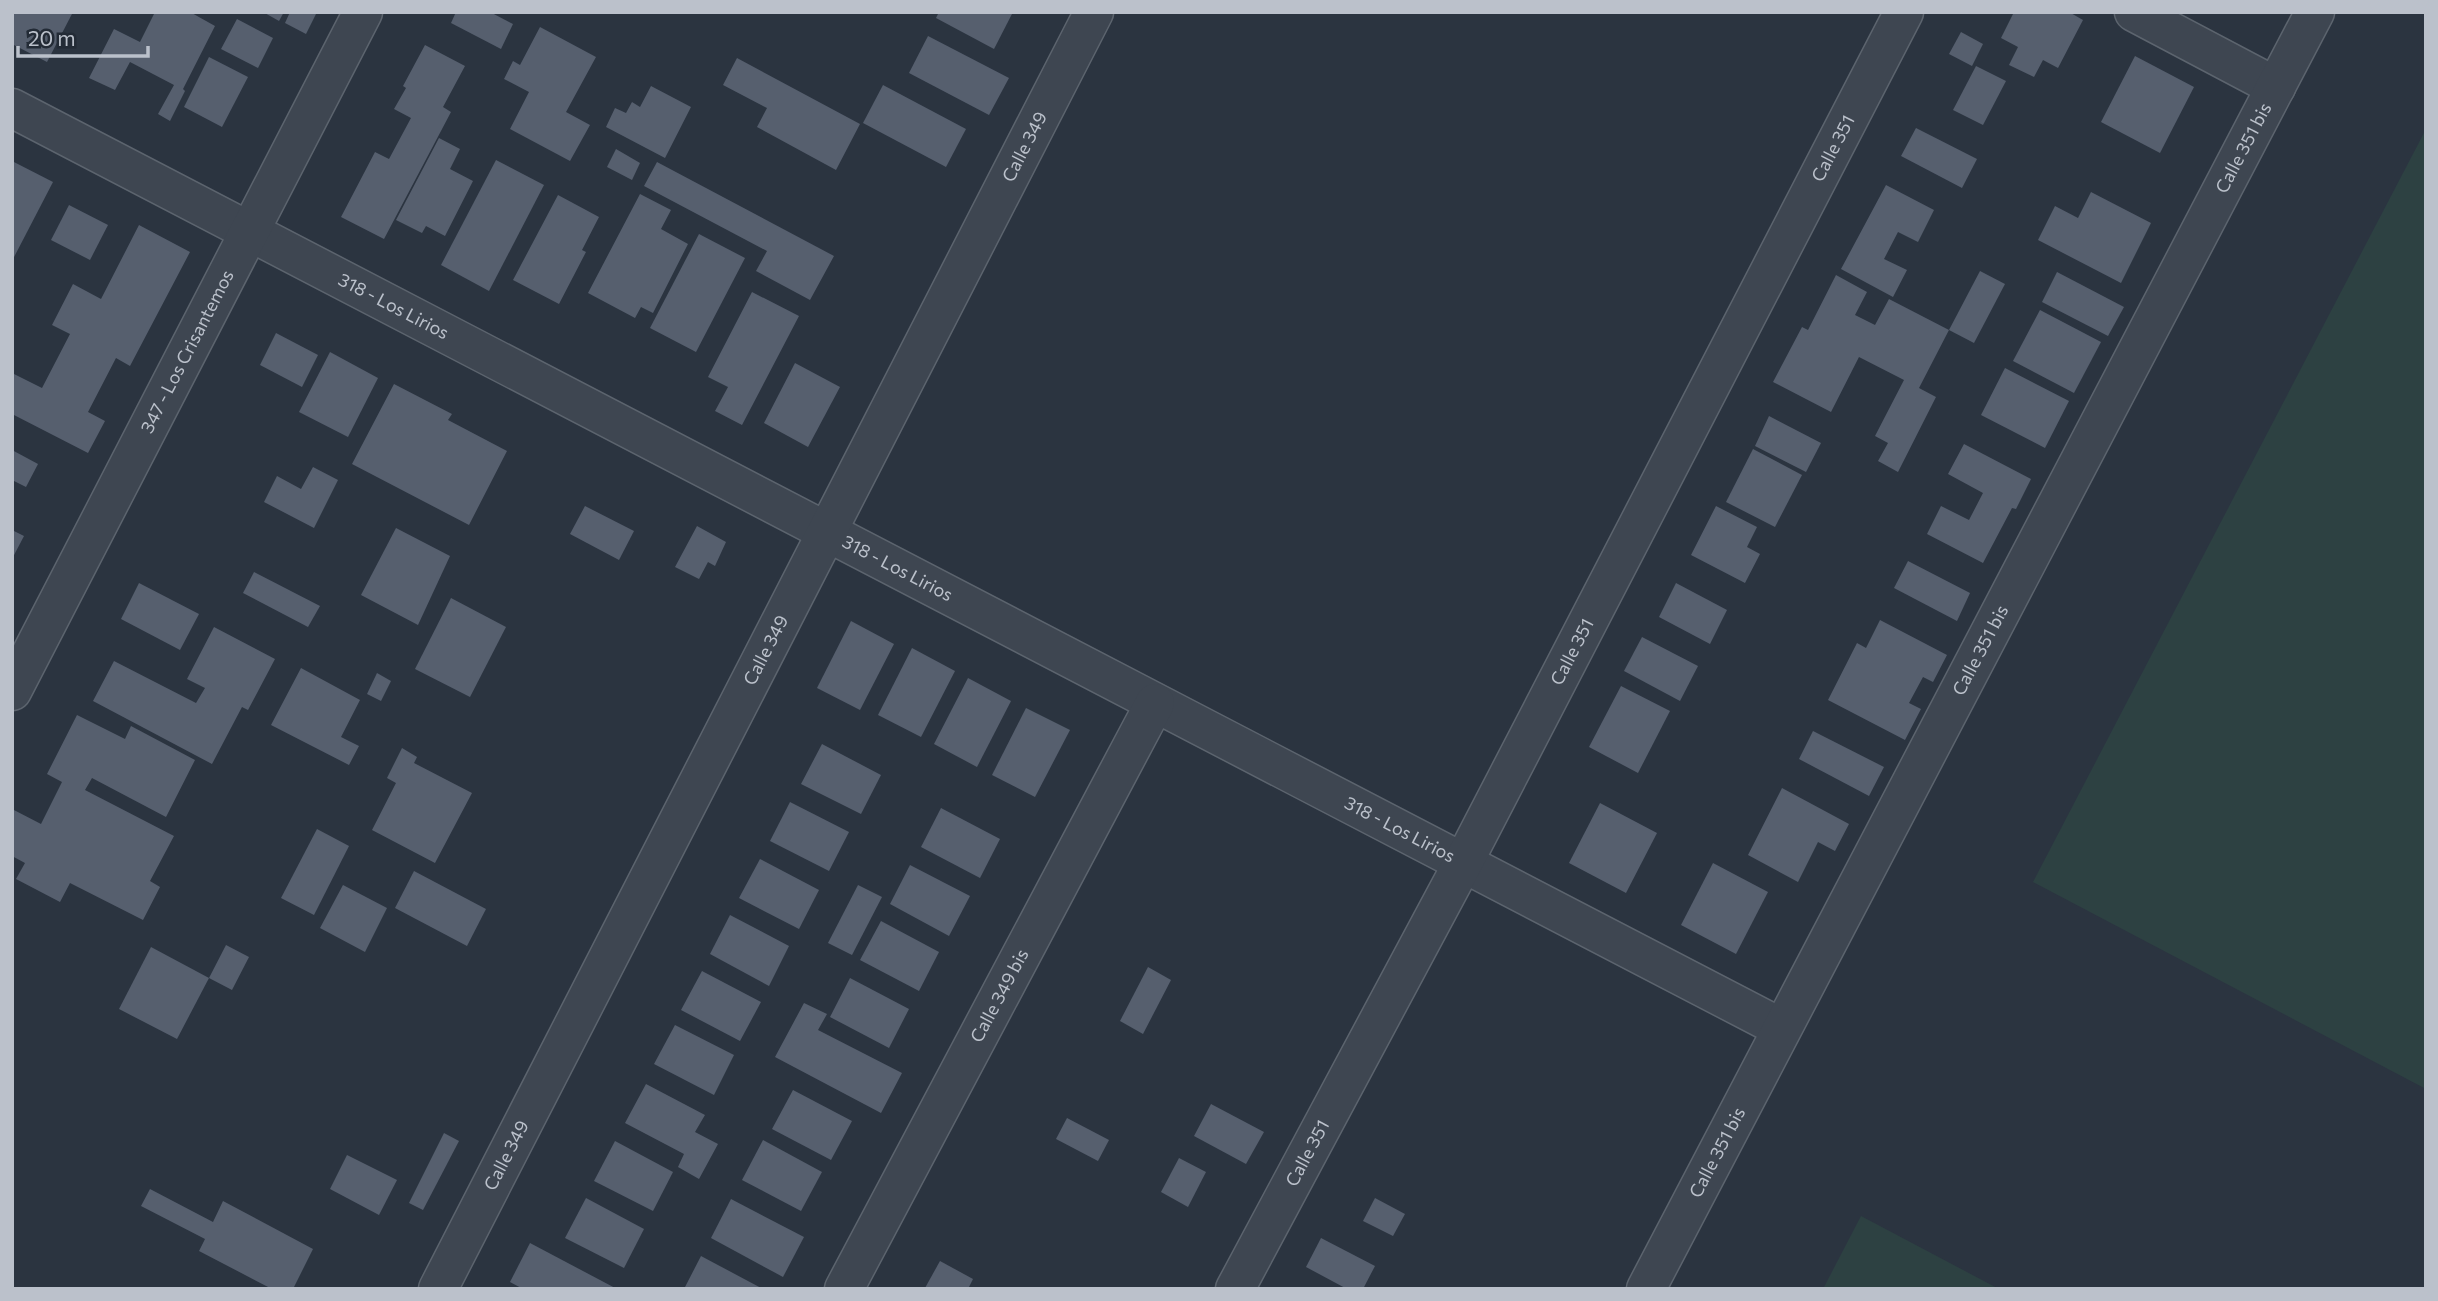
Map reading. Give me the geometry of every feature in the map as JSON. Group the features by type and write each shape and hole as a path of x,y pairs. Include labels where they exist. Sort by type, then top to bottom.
{"street":[{"name":"347 - Los Crisantemos","path":"12,691 363,12"},
{"name":"Calle 349","path":"438,1289 1094,12"},
{"name":"Calle 351","path":"1235,1289 1463,863 1904,12"},
{"path":"2134,12 2276,87"},
{"name":"Calle 351 bis","path":"1646,1289 2315,12"},
{"name":"318 - Los Lirios","path":"12,108 1781,1028"},
{"name":"Calle 349 bis","path":"844,1289 1155,703"}],"green space":[{"path":"2426,129 2426,1089 2033,882"},
{"path":"1861,1216 1999,1289 1823,1289"}],"building":[{"path":"12,12 73,12 47,62 12,44"},
{"path":"155,12 190,12 215,26 170,121 158,114 174,85 130,62 115,90 89,78 114,29 140,42"},
{"path":"263,12 284,12 279,21"},
{"path":"290,12 317,12 306,34 285,23"},
{"path":"456,12 490,12 513,24 501,49 451,23"},
{"path":"939,12 1013,12 994,49 936,18"},
{"path":"2014,12 2069,12 2083,20 2058,68 2043,60 2034,77 2009,65 2018,47 2001,38"},
{"path":"237,19 273,38 258,68 221,49"},
{"path":"540,27 596,57 566,112 590,125 570,161 510,129 529,92 504,79 513,61 520,65"},
{"path":"1961,32 1983,44 1972,66 1949,54"},
{"path":"928,36 1009,78 989,115 909,73"},
{"path":"425,45 465,66 443,107 451,112 384,239 341,217 375,152 389,159 411,118 394,109"},
{"path":"2135,56 2194,87 2160,153 2101,122"},
{"path":"209,57 248,77 222,127 184,107"},
{"path":"737,58 860,124 836,170 757,127 767,108 723,85"},
{"path":"1976,66 2006,81 1983,125 1953,110"},
{"path":"883,85 966,129 946,167 863,123"},
{"path":"651,86 691,107 665,158 606,127 615,108 626,113 632,102 640,107"},
{"path":"1916,128 1977,159 1962,188 1901,156"},
{"path":"439,138 460,149 450,169 473,181 445,236 426,226 422,233 396,220"},
{"path":"616,149 640,163 632,180 607,167"},
{"path":"496,160 544,185 489,291 441,265"},
{"path":"12,161 53,182 12,261"},
{"path":"657,162 834,256 810,300 756,271 767,251 644,186"},
{"path":"1886,185 1934,210 1918,242 1898,232 1884,259 1907,270 1893,297 1841,269"},
{"path":"2091,192 2151,223 2121,283 2038,240 2055,206 2078,218"},
{"path":"640,194 671,210 661,229 688,244 653,313 641,307 635,318 588,293"},
{"path":"558,195 599,217 582,250 586,252 559,304 513,280"},
{"path":"69,205 108,225 90,260 51,240"},
{"path":"139,225 190,252 130,366 116,358 88,412 105,421 88,453 12,414 12,373 42,388 70,334 52,325 73,284 101,299"},
{"path":"699,234 745,258 696,352 650,328"},
{"path":"1980,271 2005,284 1974,343 1949,330"},
{"path":"2057,272 2124,307 2108,336 2042,302"},
{"path":"1836,275 1867,292 1855,315 1875,325 1889,299 1949,330 1919,388 1936,397 1898,472 1878,461 1888,443 1875,436 1904,380 1859,357 1831,412 1773,382 1802,327 1808,330"},
{"path":"752,292 799,316 742,425 715,411 728,387 708,377"},
{"path":"2040,310 2101,342 2074,393 2013,361"},
{"path":"276,333 318,355 302,387 260,365"},
{"path":"330,352 378,378 348,437 299,412"},
{"path":"795,363 840,387 808,447 764,423"},
{"path":"2005,368 2069,401 2045,448 1981,415"},
{"path":"394,384 452,414 448,420 507,451 469,525 352,464"},
{"path":"1769,416 1821,443 1806,472 1755,446"},
{"path":"1964,444 2031,479 2016,509 2012,508 1983,563 1927,534 1941,506 1969,520 1983,493 1948,474"},
{"path":"1753,449 1802,475 1775,527 1726,502"},
{"path":"12,450 38,464 26,487 12,480"},
{"path":"313,467 338,480 314,528 264,502 277,476 301,489"},
{"path":"585,506 634,531 619,560 570,534"},
{"path":"1716,506 1757,527 1747,547 1760,554 1745,583 1691,555"},
{"path":"697,526 726,542 715,566 708,562 699,579 675,567"},
{"path":"396,528 450,556 418,625 361,595"},
{"path":"12,530 24,536 12,559"},
{"path":"1908,561 1970,593 1957,621 1894,588"},
{"path":"254,572 320,606 308,627 243,593"},
{"path":"139,583 199,614 180,650 121,619"},
{"path":"1676,583 1727,610 1710,644 1659,617"},
{"path":"451,598 506,627 470,697 415,669"},
{"path":"1880,620 1947,655 1933,682 1923,677 1909,703 1921,709 1905,740 1828,700 1857,643 1866,648"},
{"path":"851,621 894,644 860,710 817,688"},
{"path":"214,627 275,659 248,710 242,707 212,764 93,701 114,661 196,703 205,688 187,679"},
{"path":"1642,637 1698,666 1680,701 1624,671"},
{"path":"912,648 955,671 921,737 878,715"},
{"path":"301,668 360,700 341,737 359,746 349,765 271,725"},
{"path":"377,673 391,681 381,701 367,694"},
{"path":"968,678 1011,701 977,767 934,744"},
{"path":"1621,686 1670,711 1638,773 1589,747"},
{"path":"1026,708 1070,730 1035,797 992,775"},
{"path":"77,715 125,739 131,726 195,760 166,817 92,778 85,790 174,836 150,881 160,887 143,920 70,883 60,902 16,879 25,863 12,856 12,809 41,824 62,782 47,774"},
{"path":"1813,731 1884,767 1869,796 1799,759"},
{"path":"822,744 881,775 861,814 801,784"},
{"path":"402,748 417,757 414,763 472,793 435,863 372,830 396,783 387,778"},
{"path":"1782,788 1849,824 1835,851 1818,842 1798,882 1748,855"},
{"path":"790,802 849,832 829,871 770,841"},
{"path":"1600,803 1657,833 1626,893 1569,863"},
{"path":"941,808 1000,839 980,878 921,847"},
{"path":"317,829 349,846 314,915 281,898"},
{"path":"760,859 819,890 799,929 739,898"},
{"path":"1713,863 1768,892 1736,954 1681,925"},
{"path":"910,865 970,896 949,936 890,904"},
{"path":"414,871 486,909 467,946 395,908"},
{"path":"343,885 387,908 365,952 320,928"},
{"path":"858,885 882,897 852,955 828,943"},
{"path":"730,915 789,946 769,986 710,954"},
{"path":"881,921 939,952 919,991 860,960"},
{"path":"226,945 249,957 232,990 209,978"},
{"path":"151,947 209,978 177,1039 119,1009"},
{"path":"1148,967 1171,980 1143,1034 1120,1021"},
{"path":"702,971 761,1002 740,1041 681,1010"},
{"path":"850,978 909,1009 889,1048 830,1017"},
{"path":"804,1003 827,1014 818,1030 902,1073 881,1113 775,1057"},
{"path":"675,1025 734,1055 714,1095 654,1064"},
{"path":"646,1084 705,1115 695,1132 718,1144 699,1179 678,1167 684,1154 625,1123"},
{"path":"793,1090 852,1121 831,1160 772,1129"},
{"path":"1211,1104 1264,1132 1246,1164 1194,1136"},
{"path":"1067,1118 1109,1140 1098,1161 1056,1139"},
{"path":"444,1133 459,1141 423,1210 409,1203"},
{"path":"763,1140 822,1172 801,1211 742,1180"},
{"path":"615,1141 673,1172 653,1211 594,1181"},
{"path":"347,1155 397,1180 379,1215 330,1189"},
{"path":"1179,1158 1206,1172 1188,1207 1161,1192"},
{"path":"150,1189 213,1222 223,1201 313,1249 293,1289 272,1289 199,1251 205,1239 141,1206"},
{"path":"586,1198 644,1229 624,1268 565,1238"},
{"path":"1375,1198 1405,1214 1393,1236 1363,1221"},
{"path":"731,1199 804,1237 783,1277 711,1238"},
{"path":"1321,1238 1375,1266 1363,1289 1347,1289 1306,1267"},
{"path":"530,1243 617,1289 523,1289 510,1282"},
{"path":"701,1256 763,1289 684,1289"},
{"path":"940,1261 973,1279 968,1289 925,1288"}]}
